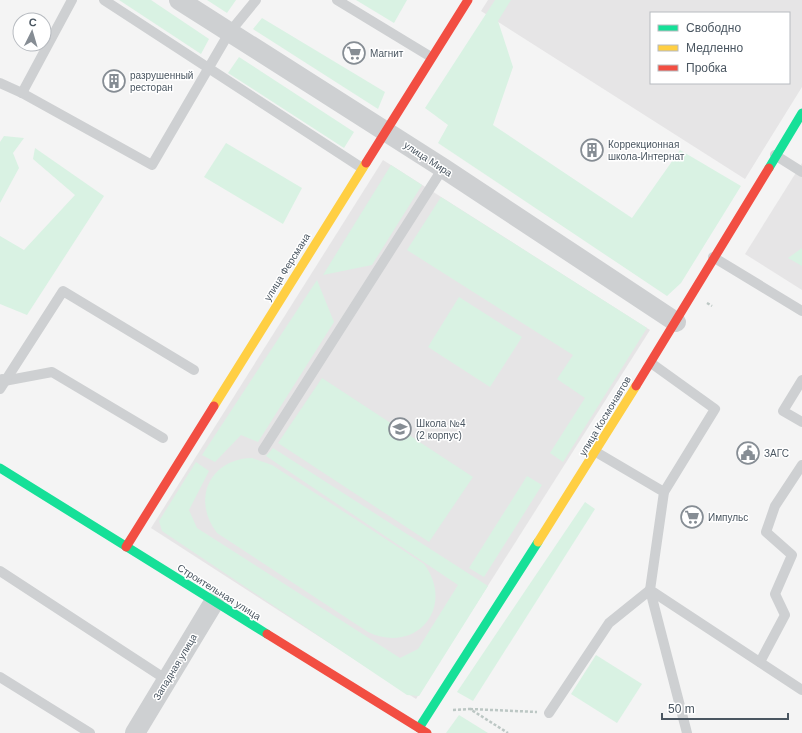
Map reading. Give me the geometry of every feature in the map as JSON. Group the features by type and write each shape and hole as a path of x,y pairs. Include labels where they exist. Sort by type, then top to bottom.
{"street":[{"name":"улица Мира","path":"179,0 443,168 676,322"},
{"name":"улица Ферсмана","path":"126,547 468,0"},
{"name":"улица Космонавтов","path":"419,728 596,452 676,322 713,257 802,113"},
{"name":"Строительная улица","path":"0,468 214,602 428,733"},
{"name":"Западная улица","path":"135,733 214,602"}],"lane":[{"path":"22,93 72,0"},
{"path":"104,0 362,168"},
{"path":"0,82 152,165 229,33 256,0"},
{"path":"337,0 431,57"},
{"path":"775,155 802,172"},
{"path":"263,450 443,168"},
{"path":"713,257 802,311"},
{"path":"1,383 64,291 194,370"},
{"path":"651,363 715,409 664,492 650,590 687,733"},
{"path":"1,383 52,372 162,438"},
{"path":"802,380 783,411 802,422"},
{"path":"596,452 664,492"},
{"path":"760,662 785,615 775,594 792,556 766,532 775,506 802,465"},
{"path":"0,571 167,680"},
{"path":"650,590 802,690"},
{"path":"549,712 609,623 650,590"},
{"path":"0,677 90,733"}],"path":[{"path":"470,709 508,733"},
{"path":"430,711 470,709 549,712"}],"shaded area":[{"path":"488,0 802,0 802,87 745,179 481,11"},
{"name":"Школа №4 (2 корпус)","path":"383,160 650,330 416,699 151,528"},
{"path":"802,163 802,290 745,254"}],"green space":[{"path":"119,0 151,0 209,39 201,54"},
{"path":"207,0 236,0 227,13"},
{"path":"356,0 407,0 394,23"},
{"path":"495,0 511,0 498,21 513,67 493,125 632,218 680,150 741,186 681,283 667,296 438,143 448,125 425,108"},
{"path":"262,18 385,92 378,109 253,29"},
{"path":"239,57 354,132 344,148 228,73"},
{"path":"4,136 24,138 13,153 19,168 0,203 0,142"},
{"path":"226,143 302,188 283,224 204,177"},
{"path":"35,148 104,196 27,315 0,304 0,236 24,250 75,195 33,159"},
{"path":"391,165 422,185 372,265 323,275"},
{"path":"441,197 647,328 563,462 550,453 585,398 557,379 573,355 407,250"},
{"path":"802,248 802,266 788,258"},
{"path":"317,280 334,322 258,442 241,435 215,462 202,455"},
{"path":"459,297 522,337 490,387 428,347"},
{"path":"322,378 473,477 429,542 278,443"},
{"path":"273,448 488,586 419,696 407,695 162,531 159,521 196,462 209,471 189,510 197,528 400,658 418,649 458,585 266,456"},
{"path":"252,458 272,465 424,564 433,580 436,596 433,610 426,623 415,632 402,637 386,637 368,632 217,533 209,520 206,507 206,495 209,483 216,473 225,465 237,460"},
{"path":"527,476 542,485 484,577 469,568"},
{"path":"585,502 595,509 473,701 457,692"},
{"path":"596,655 642,684 617,723 571,694"},
{"path":"459,715 488,733 446,733"}],"traffic: fast":[{"path":"769,168 802,113"},
{"path":"0,468 267,634"},
{"path":"419,728 538,542"}],"traffic: slow":[{"path":"214,406 366,163"},
{"path":"538,542 636,386"}],"traffic: jam":[{"path":"366,163 468,0"},
{"path":"636,386 769,168"},
{"path":"126,547 214,406"},
{"path":"267,634 427,733"}],"place":[{"name":"Магнит","path":"354,53"},
{"name":"разрушенный ресторан","path":"114,81"},
{"name":"Коррекционная школа-Интернат","path":"592,150"},
{"name":"Школа №4 (2 корпус)","path":"400,429"},
{"name":"ЗАГС","path":"748,453"},
{"name":"Импульс","path":"692,517"}]}
